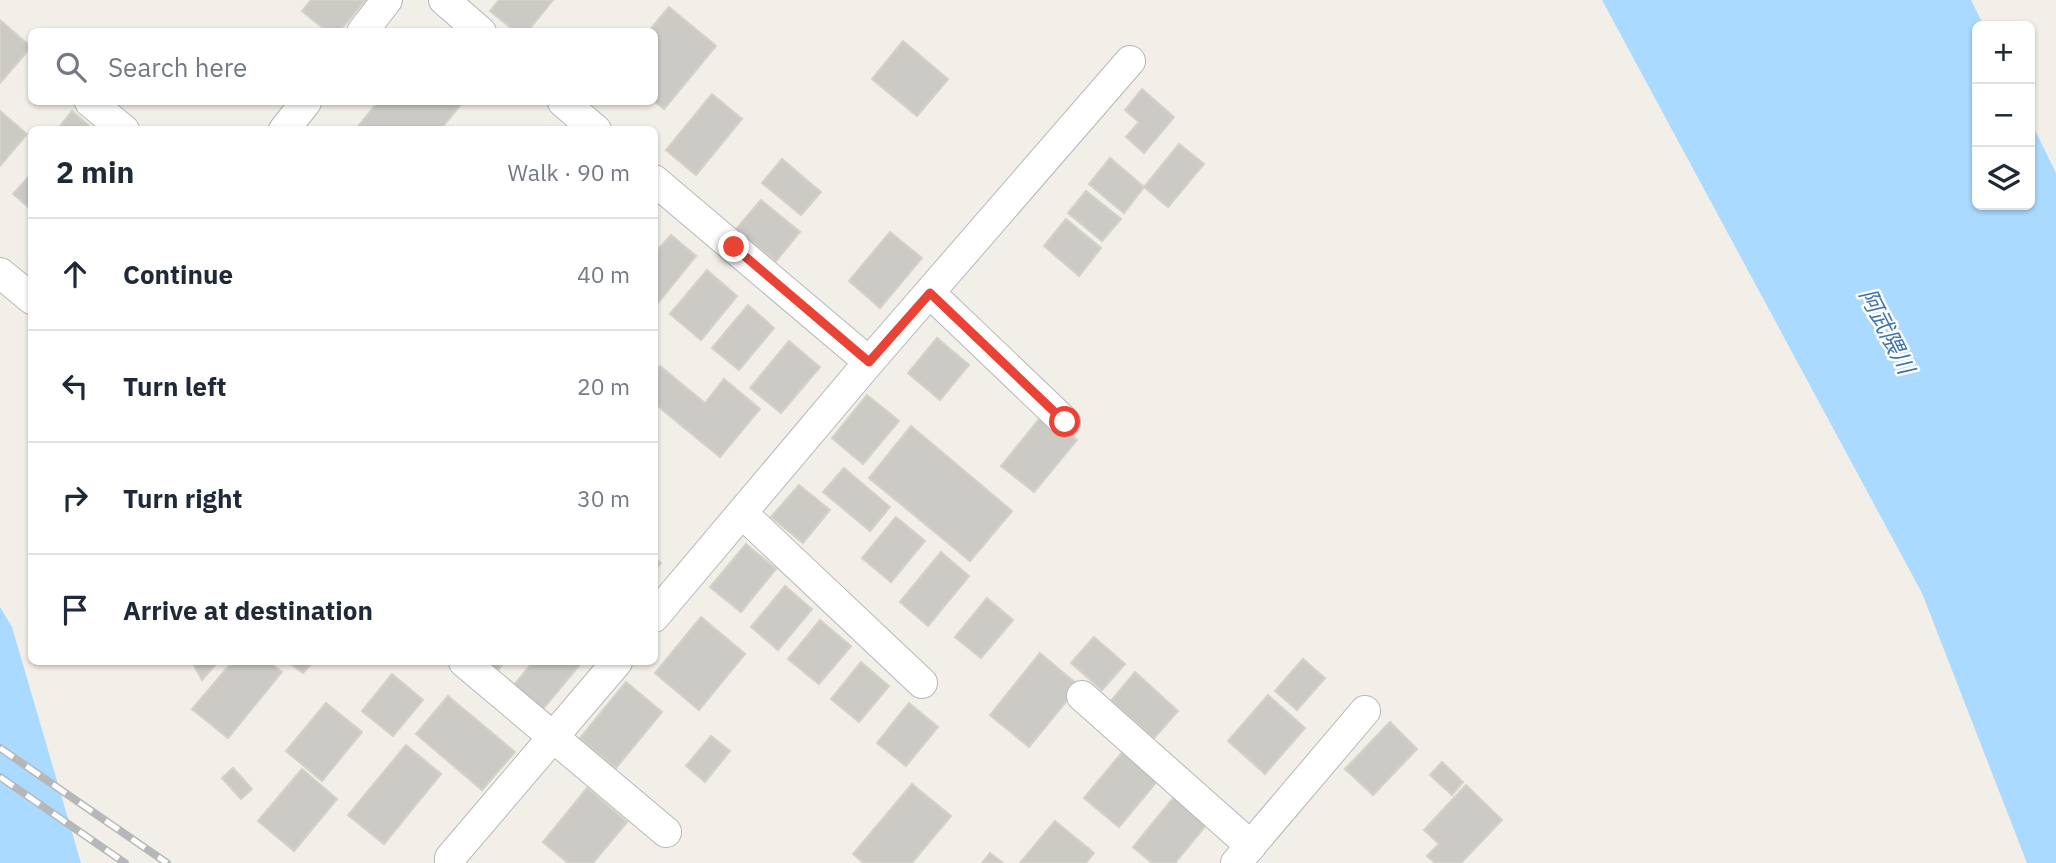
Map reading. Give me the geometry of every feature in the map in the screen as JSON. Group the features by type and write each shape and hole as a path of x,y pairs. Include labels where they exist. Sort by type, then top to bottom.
{"street":[{"path":"365,28 387,0"},
{"path":"444,0 476,28"},
{"path":"658,612 869,362 1130,61"},
{"path":"94,105 119,126"},
{"path":"287,126 304,105"},
{"path":"567,105 591,126"},
{"path":"658,183 869,362"},
{"path":"0,273 28,296"},
{"path":"930,293 1065,422"},
{"path":"742,513 922,682"},
{"path":"468,665 666,832"},
{"path":"450,863 450,858 614,665"},
{"path":"1082,696 1243,854 1365,711"}],"water":[{"name":"阿武隈川","path":"1602,0 1971,0 1982,21 1972,21 1972,210 2035,210 2035,130 2056,173 2056,863 2027,863 1922,593"},
{"path":"0,607 12,627 81,863 0,863"}],"building":[{"path":"311,0 365,0 342,28 323,28 302,11"},
{"path":"499,0 553,0 530,28 511,28 490,11"},
{"path":"669,7 716,46 664,109 658,104 658,28 651,28"},
{"path":"0,20 28,44 28,50 0,83"},
{"path":"903,41 948,79 917,116 872,79"},
{"path":"1142,89 1174,117 1144,153 1126,137 1139,122 1125,110"},
{"path":"712,94 742,119 696,175 666,150"},
{"path":"376,105 461,105 443,126 358,126"},
{"path":"0,111 27,134 0,166"},
{"path":"72,111 89,126 60,126"},
{"path":"1179,144 1204,164 1168,207 1144,187"},
{"path":"1110,158 1144,187 1124,213 1089,184"},
{"path":"782,159 821,192 801,215 762,183"},
{"path":"28,177 28,207 13,194"},
{"path":"1086,191 1121,219 1102,241 1068,213"},
{"path":"761,200 800,232 776,261 736,229"},
{"path":"1066,219 1101,248 1079,276 1044,246"},
{"path":"890,232 922,258 880,308 849,281"},
{"path":"671,235 696,256 658,303 658,250"},
{"path":"707,270 737,296 701,340 670,314"},
{"path":"748,305 774,328 739,370 712,348"},
{"path":"937,338 969,365 940,400 908,373"},
{"path":"789,341 820,367 781,413 750,388"},
{"path":"660,366 705,403 724,379 760,409 720,457 658,406"},
{"path":"867,395 899,421 863,464 832,438"},
{"path":"1044,413 1077,440 1034,492 1001,466"},
{"path":"911,426 1012,511 970,561 869,478"},
{"path":"844,468 890,507 870,531 823,492"},
{"path":"799,485 830,510 803,543 771,517"},
{"path":"896,517 925,541 891,582 862,558"},
{"path":"746,544 776,569 741,612 710,587"},
{"path":"941,552 969,576 928,626 900,602"},
{"path":"785,586 812,609 778,650 751,627"},
{"path":"987,598 1013,620 981,658 955,637"},
{"path":"701,617 745,654 699,710 655,673"},
{"path":"820,620 851,646 819,684 788,659"},
{"path":"1094,637 1125,664 1102,690 1071,663"},
{"path":"1040,653 1079,686 1029,747 990,715"},
{"path":"1303,659 1325,678 1297,710 1275,691"},
{"path":"861,662 889,686 859,722 831,699"},
{"path":"194,665 215,665 202,680"},
{"path":"229,665 273,665 282,672 228,738 192,709"},
{"path":"292,665 310,665 303,673"},
{"path":"530,665 580,665 542,710 513,686"},
{"path":"1135,672 1178,711 1154,738 1111,701"},
{"path":"392,674 423,700 393,736 362,711"},
{"path":"626,682 662,712 616,768 580,738"},
{"path":"1268,695 1305,728 1265,774 1228,741"},
{"path":"448,696 515,752 482,790 416,734"},
{"path":"326,703 362,732 322,781 286,751"},
{"path":"909,703 938,727 906,766 877,743"},
{"path":"1390,722 1417,749 1373,795 1345,769"},
{"path":"711,736 730,751 705,782 686,766"},
{"path":"406,745 441,774 384,844 348,815"},
{"path":"1124,750 1159,779 1119,827 1084,798"},
{"path":"1442,762 1463,782 1452,795 1430,775"},
{"path":"233,768 252,789 241,799 222,778"},
{"path":"302,769 337,799 294,851 258,821"},
{"path":"912,784 951,816 912,863 864,863 853,854"},
{"path":"1466,785 1502,820 1461,863 1435,863 1427,856 1439,844 1424,830"},
{"path":"587,788 627,822 593,863 568,863 543,842"},
{"path":"1174,797 1207,824 1175,863 1152,863 1133,847"},
{"path":"1055,821 1094,853 1086,863 1020,863"},
{"path":"990,853 1003,863 982,863"}],"railway":[{"path":"0,748 167,863"},
{"path":"0,777 125,863"}],"route":[{"path":"734,247 869,362 930,293 1065,422"}]}
